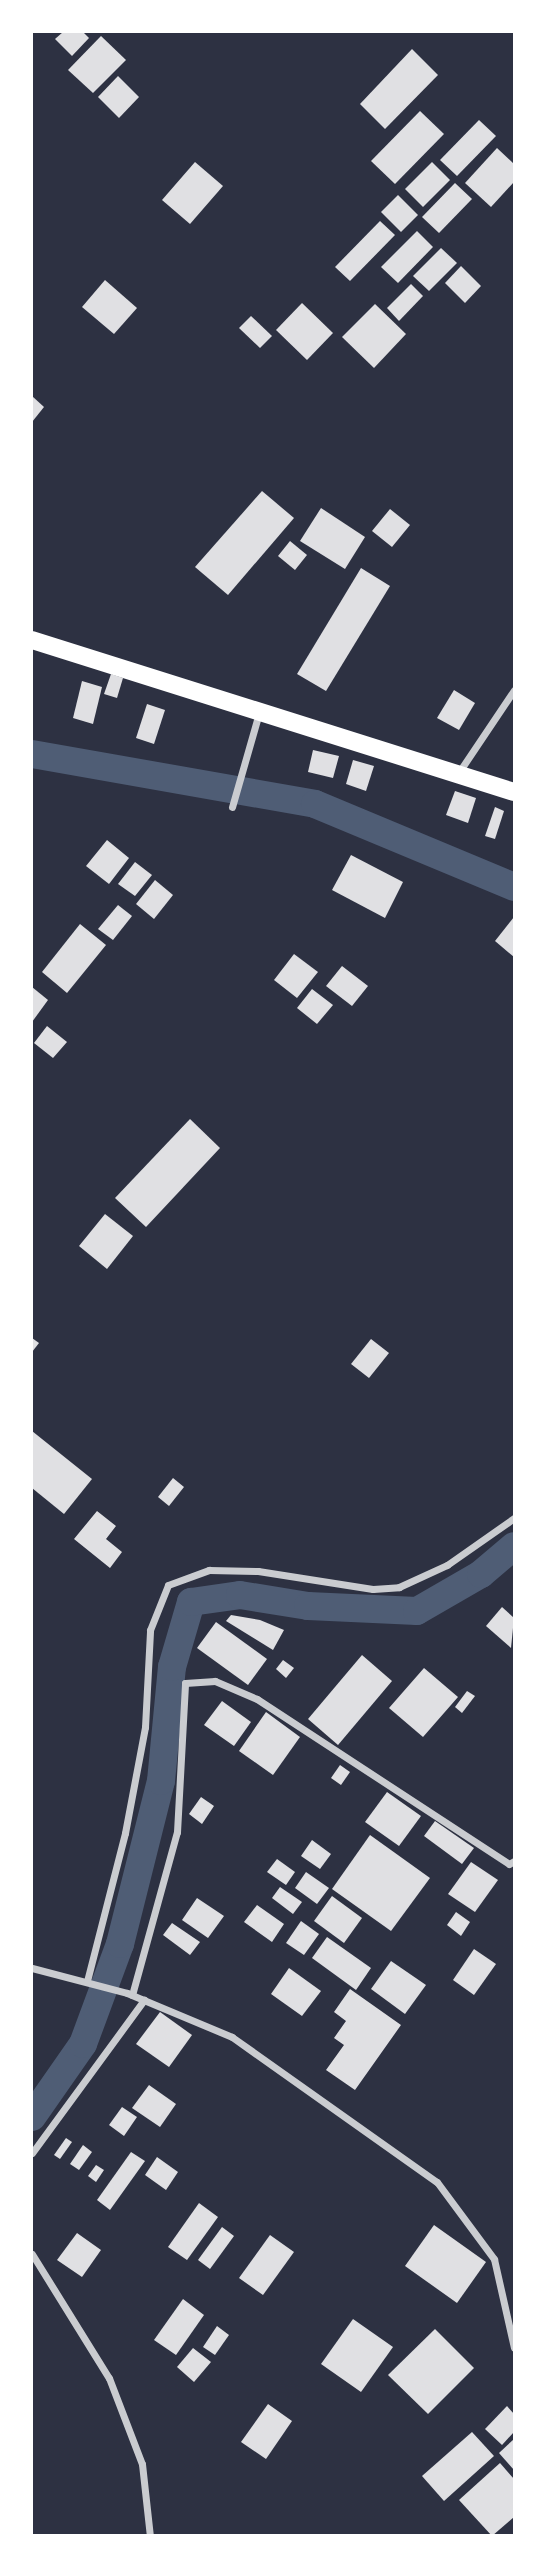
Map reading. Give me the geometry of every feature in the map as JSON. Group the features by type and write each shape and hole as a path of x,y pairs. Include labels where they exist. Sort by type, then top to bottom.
{"main road":[{"path":"32,640 459,772 514,792"}],"street":[{"path":"459,772 514,690"},
{"path":"232,807 260,710"},
{"path":"87,1981 125,1833 145,1727 150,1630 168,1585 209,1570 258,1571 373,1589 399,1587 447,1566 514,1518"},
{"path":"130,1994 177,1832 185,1683 215,1681 257,1699 509,1864 514,1861"},
{"path":"32,1968 130,1994 232,2037 437,2182 494,2259 514,2348"},
{"path":"32,2153 144,2000"},
{"path":"32,2254 109,2378 142,2465 150,2536"}],"building":[{"path":"63,32 83,32 89,38 72,56 55,39"},
{"path":"101,36 126,60 93,93 68,70"},
{"path":"412,49 438,75 385,129 360,104"},
{"path":"118,76 139,97 119,118 98,97"},
{"path":"420,111 444,134 395,184 371,161"},
{"path":"479,120 496,136 457,176 440,160"},
{"path":"497,148 514,164 514,182 491,207 465,183"},
{"path":"195,162 223,186 190,224 162,200"},
{"path":"432,162 450,180 423,207 405,189"},
{"path":"455,183 472,199 439,233 422,217"},
{"path":"398,195 418,215 401,232 381,212"},
{"path":"380,221 395,235 350,281 335,267"},
{"path":"417,231 433,247 398,283 381,267"},
{"path":"441,248 457,263 429,291 413,276"},
{"path":"461,266 481,286 465,303 445,283"},
{"path":"105,280 137,308 114,334 82,307"},
{"path":"411,284 423,296 399,321 387,308"},
{"path":"302,303 333,333 307,360 276,330"},
{"path":"375,304 406,334 374,368 342,337"},
{"path":"251,316 272,336 260,348 239,328"},
{"path":"32,396 44,407 32,422"},
{"path":"262,491 294,518 228,595 195,567"},
{"path":"321,508 365,537 345,569 300,541"},
{"path":"390,509 410,525 392,547 372,531"},
{"path":"290,541 307,555 295,570 278,556"},
{"path":"361,568 390,586 326,691 297,674"},
{"path":"111,674 123,678 117,698 104,694"},
{"path":"82,681 102,687 93,724 73,718"},
{"path":"454,690 475,703 459,730 437,718"},
{"path":"147,704 165,710 154,744 136,738"},
{"path":"313,750 339,756 333,778 308,772"},
{"path":"353,760 374,766 366,791 346,784"},
{"path":"455,791 476,798 468,823 446,815"},
{"path":"495,807 504,811 495,839 485,836"},
{"path":"107,840 129,858 109,884 86,866"},
{"path":"351,855 403,882 385,918 332,890"},
{"path":"135,862 152,875 135,896 118,884"},
{"path":"155,880 173,895 154,919 136,904"},
{"path":"118,905 132,916 113,940 98,929"},
{"path":"514,917 514,957 495,941"},
{"path":"80,924 106,945 67,993 42,972"},
{"path":"294,954 318,972 297,998 274,980"},
{"path":"342,966 368,986 352,1006 326,986"},
{"path":"32,987 48,1000 32,1022"},
{"path":"312,989 333,1005 317,1024 297,1008"},
{"path":"47,1026 67,1042 53,1058 34,1043"},
{"path":"190,1119 220,1148 146,1227 115,1198"},
{"path":"105,1214 133,1236 107,1269 79,1246"},
{"path":"32,1338 39,1343 32,1352"},
{"path":"371,1339 389,1353 369,1378 351,1364"},
{"path":"32,1431 92,1479 64,1514 32,1488"},
{"path":"173,1478 184,1487 169,1506 158,1497"},
{"path":"97,1511 116,1526 106,1539 122,1552 110,1568 74,1539"},
{"path":"502,1607 514,1618 511,1648 486,1626"},
{"path":"231,1615 260,1620 284,1630 273,1650 226,1621"},
{"path":"216,1622 267,1659 248,1685 197,1648"},
{"path":"362,1655 392,1681 338,1745 308,1719"},
{"path":"283,1660 294,1668 286,1678 276,1669"},
{"path":"424,1668 458,1697 423,1737 389,1708"},
{"path":"467,1691 475,1696 462,1713 455,1707"},
{"path":"222,1701 251,1722 234,1746 204,1725"},
{"path":"266,1712 300,1737 273,1775 239,1751"},
{"path":"340,1765 350,1772 341,1785 331,1778"},
{"path":"387,1792 421,1816 399,1846 365,1822"},
{"path":"201,1797 214,1806 202,1824 189,1814"},
{"path":"435,1821 474,1848 462,1864 424,1836"},
{"path":"370,1835 430,1878 391,1931 332,1889"},
{"path":"312,1840 331,1854 320,1869 301,1856"},
{"path":"277,1859 295,1872 286,1885 267,1872"},
{"path":"471,1862 498,1880 475,1912 448,1894"},
{"path":"306,1872 329,1888 317,1904 295,1888"},
{"path":"280,1887 302,1902 293,1914 272,1898"},
{"path":"332,1896 362,1918 344,1943 314,1921"},
{"path":"197,1898 224,1916 208,1938 182,1920"},
{"path":"257,1905 284,1924 272,1942 244,1922"},
{"path":"456,1912 470,1922 461,1936 447,1925"},
{"path":"301,1921 319,1934 304,1955 286,1943"},
{"path":"172,1923 200,1942 190,1955 163,1935"},
{"path":"327,1937 371,1968 356,1990 312,1958"},
{"path":"474,1949 496,1964 474,1995 453,1980"},
{"path":"391,1961 426,1985 405,2014 371,1989"},
{"path":"289,1968 321,1991 302,2016 271,1994"},
{"path":"350,1989 401,2025 355,2090 326,2070 344,2045 334,2038 346,2021 334,2012"},
{"path":"160,2012 192,2035 169,2067 136,2044"},
{"path":"149,2085 176,2104 160,2127 132,2108"},
{"path":"122,2107 137,2117 124,2136 109,2125"},
{"path":"66,2138 72,2142 60,2159 54,2155"},
{"path":"83,2145 92,2152 79,2170 70,2164"},
{"path":"131,2152 145,2161 110,2210 97,2200"},
{"path":"157,2157 178,2172 166,2190 145,2175"},
{"path":"96,2165 104,2170 96,2182 88,2176"},
{"path":"199,2203 218,2217 187,2260 168,2247"},
{"path":"434,2225 486,2262 457,2303 405,2266"},
{"path":"222,2227 234,2236 210,2269 198,2260"},
{"path":"77,2233 101,2250 82,2277 57,2260"},
{"path":"270,2235 294,2252 263,2295 239,2278"},
{"path":"183,2299 204,2315 176,2355 154,2340"},
{"path":"353,2319 393,2347 361,2392 321,2364"},
{"path":"217,2326 229,2335 215,2355 203,2347"},
{"path":"435,2329 474,2368 428,2414 388,2375"},
{"path":"193,2348 211,2362 194,2382 177,2367"},
{"path":"268,2404 292,2421 266,2459 241,2442"},
{"path":"507,2406 514,2414 514,2432 502,2445 485,2429"},
{"path":"472,2432 494,2456 444,2501 422,2476"},
{"path":"514,2439 514,2470 499,2453"},
{"path":"500,2463 514,2479 514,2517 492,2536 459,2500"}],"waterway":[{"path":"32,754 315,804 514,887"},
{"path":"32,2117 83,2044 120,1944 161,1781 172,1667 191,1602 240,1595 308,1606 417,1611 481,1574 514,1546"}]}
